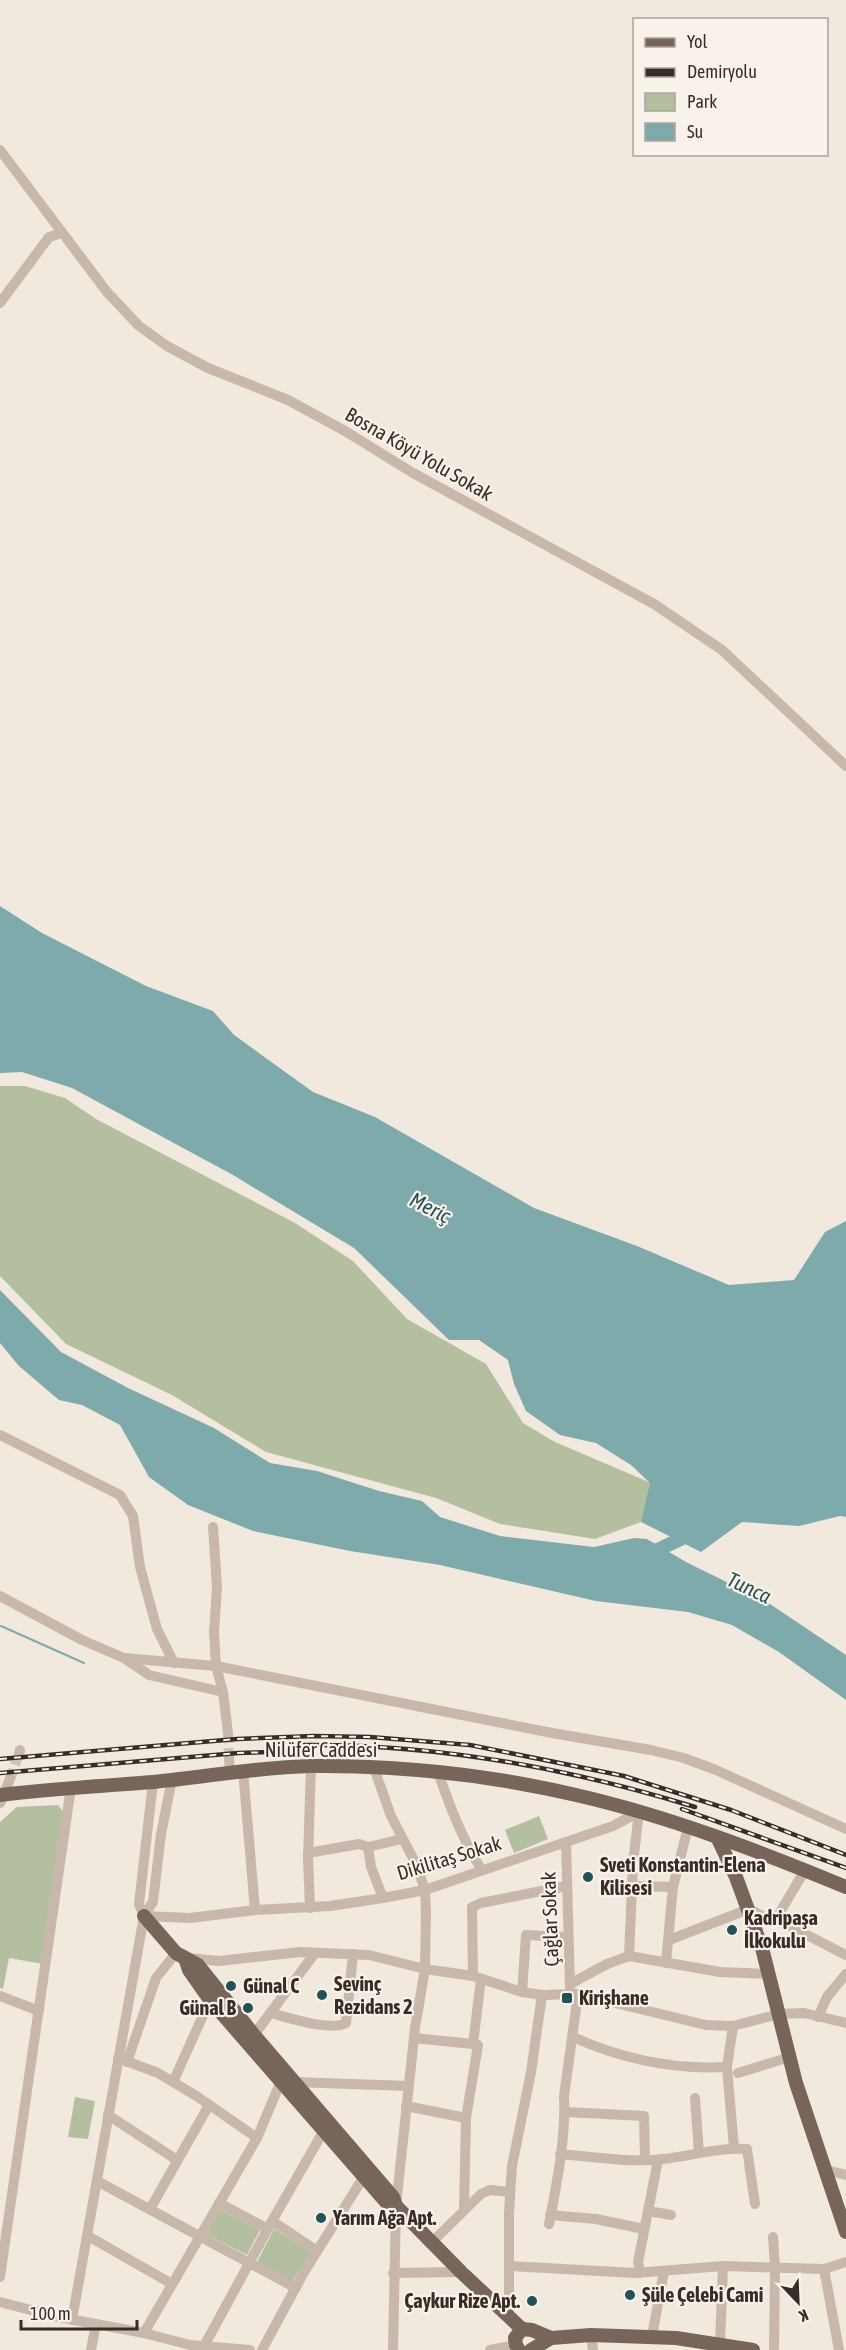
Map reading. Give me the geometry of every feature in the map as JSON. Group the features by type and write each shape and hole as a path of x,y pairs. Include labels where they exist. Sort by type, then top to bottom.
{"main road":[{"name":"Nilüfer Caddesi","path":"2,1797 71,1787 153,1782 234,1767 311,1766 438,1772 505,1781 577,1795 639,1812"},
{"path":"639,1812 688,1827 846,1887"},
{"path":"718,1839 748,1909 770,1974 790,2057 846,2232"},
{"path":"144,1916 180,1955 210,2000 288,2081 393,2198 396,2206 461,2272 535,2338 525,2348"},
{"path":"180,1955 198,1965 254,2035 323,2132 389,2205 396,2206"},
{"path":"525,2348 516,2334 527,2330 551,2338"},
{"path":"525,2348 551,2338 591,2335 652,2336 753,2350"}],"street":[{"name":"Bosna Köyü Yolu Sokak","path":"0,150 107,292 140,326 167,346 208,368 288,400 345,431 413,473 654,604 722,650 846,766"},
{"path":"0,303 49,237 62,233"},
{"path":"0,1435 120,1495 133,1516 140,1567 157,1629 174,1663"},
{"path":"213,1527 217,1587 214,1632 216,1666 223,1692 228,1733"},
{"path":"2,1602 124,1658 149,1675 223,1692"},
{"path":"124,1658 216,1666 552,1733 651,1750 684,1758 716,1770 846,1829"},
{"path":"310,1908 308,1853 311,1766"},
{"path":"234,1767 255,1910"},
{"path":"374,1768 391,1816 417,1866 425,1890 425,1969 408,2086 396,2206 393,2350"},
{"path":"438,1772 463,1839 482,1869"},
{"path":"2,1797 10,1779"},
{"path":"123,2060 144,1916 153,1902 161,1834 172,1779"},
{"path":"144,1916 139,1904 153,1782"},
{"path":"0,2277 71,1787"},
{"path":"629,1956 632,1886 639,1812"},
{"name":"Dikilitaş Sokak","path":"144,1916 190,1918 255,1910 310,1908 425,1890 613,1826 639,1812"},
{"path":"666,1964 673,1887 688,1827"},
{"path":"308,1853 359,1844 368,1847 402,1839"},
{"name":"Çağlar Sokak","path":"566,1842 573,2037 564,2096 565,2112 561,2154 550,2220 596,2219 644,2229"},
{"path":"368,1847 371,1867 383,1898"},
{"path":"776,1919 804,1870"},
{"path":"473,2044 477,1978 472,1907 480,1903 567,1886"},
{"path":"632,1886 673,1887"},
{"path":"669,1940 748,1909 764,1917 776,1919 846,1955"},
{"path":"522,1992 526,1935 568,1936"},
{"path":"72,2320 108,2115 123,2060 156,1978 180,1955 219,1961 300,1953 369,1955 425,1969 477,1978 522,1992 542,1995 573,1991 706,2025 733,2026 779,2014 804,2013 846,2023"},
{"path":"254,2035 315,1953"},
{"path":"270,2013 326,2025 340,2026 346,2023 353,1954"},
{"path":"573,1991 607,1964 629,1956 720,1972 770,1974"},
{"path":"818,2017 827,1997 846,1974"},
{"path":"509,2315 512,2166 527,2094 542,1995"},
{"path":"0,1996 39,2011"},
{"path":"173,2082 210,2000"},
{"path":"733,2026 727,2067 734,2148"},
{"path":"573,2037 621,2056 695,2069 727,2067"},
{"path":"414,2038 478,2046 466,2118 464,2209"},
{"path":"738,2073 790,2057"},
{"path":"123,2060 158,2073 257,2138"},
{"path":"144,2333 288,2081 408,2086"},
{"path":"695,2098 699,2153"},
{"path":"150,2209 209,2105"},
{"path":"406,2106 466,2118"},
{"path":"565,2112 644,2116 645,2160"},
{"path":"108,2115 177,2160"},
{"path":"202,2348 323,2132"},
{"path":"561,2154 658,2160 734,2148 747,2149 755,2204"},
{"path":"640,2273 638,2262 658,2160"},
{"path":"826,2170 846,2175"},
{"path":"262,2350 317,2251 363,2178"},
{"path":"97,2181 296,2288"},
{"path":"432,2242 481,2194 490,2190 510,2193"},
{"path":"219,2203 270,2225 317,2251"},
{"path":"648,2211 671,2215"},
{"path":"88,2236 172,2284"},
{"path":"773,2237 774,2350"},
{"path":"510,2265 640,2273 723,2266 824,2268 846,2262"},
{"path":"720,2345 723,2266"},
{"path":"824,2268 839,2350"},
{"path":"652,2336 664,2271"},
{"path":"393,2273 461,2272"},
{"path":"0,2302 202,2348 250,2350"},
{"path":"91,2350 96,2325"},
{"path":"591,2335 593,2350"},
{"path":"490,2350 525,2348"}],"green space":[{"path":"0,1086 25,1086 65,1098 96,1119 295,1223 353,1261 407,1319 486,1364 523,1423 555,1442 651,1483 641,1522 595,1539 500,1524 436,1498 266,1452 172,1395 66,1344 0,1276"},
{"path":"58,1805 65,1814 43,1964 9,1958 3,1989 0,1988 0,1822 17,1807"},
{"path":"539,1816 548,1839 514,1853 505,1830"},
{"path":"75,2097 95,2101 88,2139 68,2137"},
{"path":"221,2210 260,2230 247,2255 206,2234"},
{"path":"274,2229 311,2252 292,2282 257,2262"}],"water":[{"path":"0,906 42,933 146,986 213,1011 234,1035 313,1092 375,1117 534,1208 637,1246 729,1285 794,1280 825,1232 846,1221 846,1517 840,1516 799,1526 742,1522 701,1552 641,1522 650,1483 631,1465 596,1443 560,1435 526,1411 514,1384 508,1360 479,1340 449,1340 354,1248 233,1175 72,1088 22,1072 0,1073"},
{"path":"0,1290 61,1352 128,1388 214,1428 270,1463 317,1471 379,1491 422,1501 440,1517 500,1536 594,1547 634,1538 647,1539 686,1562 767,1602 846,1655 846,1700 779,1652 732,1625 688,1612 596,1601 440,1565 350,1551 253,1531 188,1505 149,1477 120,1425 82,1405 59,1400 19,1366 0,1343"}],"waterway":[{"name":"Meriç","path":"645,1556 693,1533"},
{"path":"1,1626 84,1663"}],"tunnel":[{"path":"228,1733 229,1759"},
{"path":"10,1779 19,1754"}],"railway":[{"path":"0,1759 237,1739 314,1736 370,1737 470,1745 624,1776 731,1810 846,1855"},
{"path":"296,1745 397,1748 498,1760 597,1780 695,1807"},
{"path":"0,1773 238,1753 307,1751"},
{"path":"682,1809 846,1868"}],"place":[{"name":"Sveti Konstantin-Elena Kilisesi","path":"588,1877"},
{"name":"Kadripaşa İlkokulu","path":"732,1930"},
{"name":"Günal C","path":"231,1986"},
{"name":"Sevinç Rezidans 2","path":"322,1995"},
{"name":"Kirişhane","path":"567,1998"},
{"name":"Günal B","path":"248,2008"},
{"name":"Yarım Ağa Apt.","path":"321,2218"},
{"name":"Şüle Çelebi Cami","path":"630,2295"},
{"name":"Çaykur Rize Apt.","path":"532,2301"}],"water label":[{"name":"Tunca","path":"749,1588"}]}
